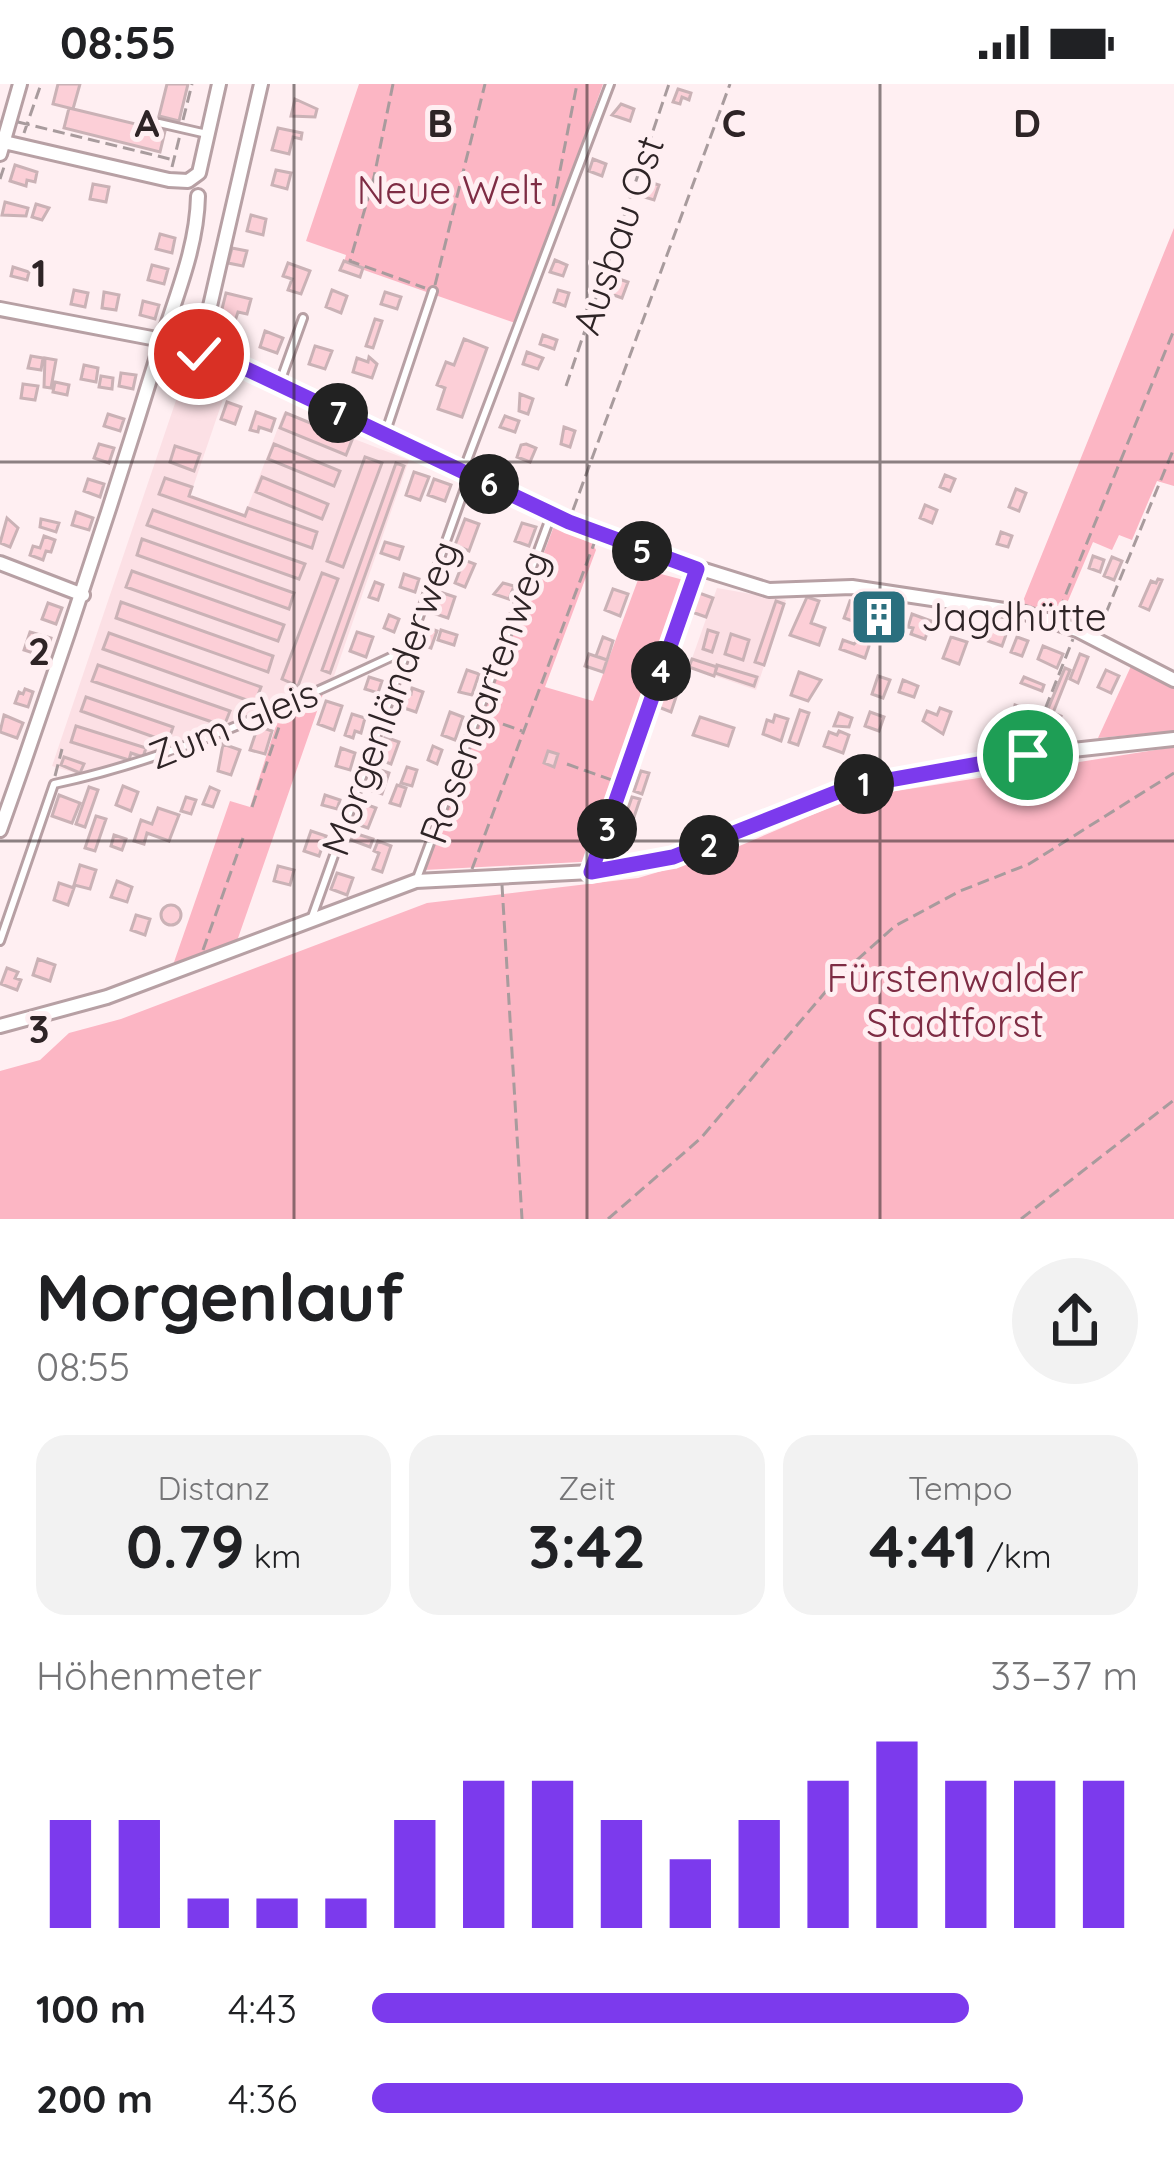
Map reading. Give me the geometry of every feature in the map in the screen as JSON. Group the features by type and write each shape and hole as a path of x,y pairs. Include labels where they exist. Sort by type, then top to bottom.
{"street":[{"path":"20,84 1,146 188,181 199,173 219,84"},
{"path":"199,354 261,84"},
{"path":"0,830 83,595 194,238 198,196"},
{"path":"0,309 162,340 236,364 569,522 697,569 770,590 852,587 992,606 1055,621 1174,680"},
{"path":"0,563 83,595"},
{"path":"0,1026 107,998 416,881 591,872 673,857 850,787 1028,755 1174,739"},
{"path":"0,783 15,788"}],"lane":[{"name":"Ausbau Ost","path":"466,473 610,84"},
{"path":"158,123 208,134"},
{"path":"385,434 433,292"},
{"path":"279,384 304,318"},
{"name":"Morgenländerweg","path":"310,922 466,473"},
{"name":"Rosengartenweg","path":"416,881 552,514"},
{"name":"Zum Gleis","path":"54,784 150,760 286,706 406,650"},
{"path":"0,940 54,784"}],"path":[{"path":"27,124 40,84"},
{"path":"393,84 350,261 433,292 484,84"},
{"path":"552,214 577,84"},
{"name":"Ausbau Ost","path":"566,386 669,84"},
{"path":"569,522 730,84"},
{"path":"9,120 174,160"},
{"path":"1055,621 1174,330"},
{"path":"1095,639 1174,448"},
{"path":"468,878 598,534"},
{"path":"591,872 697,569"},
{"path":"1028,755 1077,630"},
{"path":"252,807 286,706"},
{"path":"478,715 524,732"},
{"path":"54,784 62,749"},
{"path":"567,764 622,784"},
{"path":"608,1219 701,1138 839,976 895,926 960,891 1029,864 1174,772"},
{"path":"199,963 243,838"},
{"path":"502,877 522,1219"},
{"path":"1021,1219 1174,1100"}],"shaded area":[{"path":"199,361 233,370 190,496 245,514 284,412 409,460 333,679 225,729 150,756 82,775 52,766 188,365"},
{"path":"717,588 786,600 756,690 689,667"}],"green space":[{"name":"Neue Welt","path":"359,84 603,84 518,324 344,263 346,255 306,241"},
{"path":"1174,228 1174,486 1157,481 1132,540 1119,535 1112,550 1093,542 1062,615 1021,606"},
{"path":"554,526 593,544 596,550 545,687 593,701 642,569 695,583 599,861 424,870"},
{"path":"1132,664 1174,688 1174,731 1098,738"},
{"path":"323,694 237,941 173,965 230,801 250,807 280,713"},
{"name":"Fürstenwalder Stadtforst","path":"1174,747 1174,1219 0,1219 0,1071 40,1060 69,1033 121,1019 427,903 638,878 723,853 852,798"}],"building":[{"path":"58,84 80,84 73,109 53,104"},
{"path":"167,84 188,84 179,121 159,116"},
{"path":"678,89 691,93 689,100 682,97 680,104 673,102"},
{"path":"295,99 317,109 315,117 291,116"},
{"path":"621,104 634,109 630,121 612,115"},
{"path":"69,108 165,131 160,152 64,128"},
{"path":"278,128 302,133 301,139 293,137 289,154 272,150"},
{"path":"593,159 606,164 602,176 589,171"},
{"path":"15,165 37,172 35,182 27,180 26,186 10,181"},
{"path":"276,170 291,173 287,189 272,185"},
{"path":"646,181 659,185 654,200 641,196"},
{"path":"93,184 109,187 106,202 90,199"},
{"path":"5,202 28,208 26,216 2,215"},
{"path":"36,204 49,208 42,220 32,217"},
{"path":"251,215 266,219 263,235 247,231"},
{"path":"160,234 175,238 172,253 156,249"},
{"path":"232,248 247,251 243,266 228,263"},
{"path":"555,260 567,265 563,276 550,272"},
{"path":"344,261 363,268 360,277 340,270"},
{"path":"288,263 310,271 301,294 288,290 292,279 283,276"},
{"path":"152,265 168,269 164,284 148,280"},
{"path":"13,267 29,272 27,280 11,276"},
{"path":"616,278 628,282 622,298 611,294"},
{"path":"74,290 88,293 85,307 71,304"},
{"path":"332,290 347,296 341,313 326,307"},
{"path":"558,290 569,293 565,306 554,302"},
{"path":"104,292 119,295 116,310 102,308"},
{"path":"385,292 401,297 397,309 381,304"},
{"path":"226,293 251,299 247,314 238,312 235,321 220,317"},
{"path":"143,301 159,305 155,319 140,315"},
{"path":"375,319 382,321 373,348 366,346"},
{"path":"265,331 283,338 277,353 260,347"},
{"path":"543,335 557,340 554,349 540,344"},
{"path":"464,339 487,348 462,417 438,409 445,388 437,385 446,362 454,365"},
{"path":"315,346 332,351 325,369 309,364"},
{"path":"527,352 543,358 538,369 523,364"},
{"path":"31,356 43,358 41,370 28,368"},
{"path":"369,357 377,364 372,378 353,372 357,358 368,362"},
{"path":"45,358 56,360 51,388 44,387"},
{"path":"84,365 98,368 96,382 81,379"},
{"path":"121,373 136,375 133,389 119,386"},
{"path":"101,376 113,378 112,389 99,387"},
{"path":"55,382 69,385 67,395 53,392"},
{"path":"23,384 38,386 35,400 21,398"},
{"path":"520,394 533,399 528,414 519,411"},
{"path":"227,402 241,407 235,424 221,419"},
{"path":"256,412 275,419 271,431 250,430"},
{"path":"286,413 352,440 346,455 280,428"},
{"path":"108,414 124,419 120,431 104,426"},
{"path":"505,416 519,421 515,432 500,427"},
{"path":"564,427 575,431 570,447 561,444"},
{"path":"99,444 114,448 109,463 94,458"},
{"path":"274,444 340,471 334,486 268,459"},
{"path":"526,444 536,448 530,462 517,457"},
{"path":"175,446 200,454 194,471 170,462"},
{"path":"365,457 382,463 343,567 327,561"},
{"path":"396,463 404,466 330,673 322,670"},
{"path":"414,472 429,477 420,500 406,495"},
{"path":"945,475 955,479 950,491 940,487"},
{"path":"262,477 328,504 322,519 256,492"},
{"path":"165,478 192,487 189,496 245,516 248,508 317,532 312,548 159,494"},
{"path":"88,479 104,484 100,497 84,491"},
{"path":"434,479 451,485 445,501 428,495"},
{"path":"1016,489 1026,493 1019,511 1009,507"},
{"path":"925,505 937,510 932,523 920,518"},
{"path":"153,510 305,564 299,579 147,525"},
{"path":"76,512 93,518 89,530 72,525"},
{"path":"7,518 18,528 10,547 0,543"},
{"path":"41,519 59,523 56,532 40,527"},
{"path":"465,519 479,524 469,551 455,545"},
{"path":"522,523 536,527 529,546 515,541"},
{"path":"1001,532 1012,536 1008,547 997,544"},
{"path":"44,536 55,540 43,560 30,555 33,546 40,548"},
{"path":"142,539 294,593 289,609 137,555"},
{"path":"385,542 403,547 399,559 381,553"},
{"path":"1093,556 1104,560 1100,572 1089,568"},
{"path":"1112,557 1122,561 1114,580 1104,576"},
{"path":"464,560 475,564 465,587 455,583"},
{"path":"132,571 284,625 278,641 126,587"},
{"path":"322,573 338,579 298,686 282,679"},
{"path":"404,574 419,579 415,592 400,587"},
{"path":"1162,580 1149,610 1140,606 1151,581"},
{"path":"375,582 383,585 378,600 369,597"},
{"path":"503,583 514,586 509,599 494,594"},
{"path":"613,589 628,594 620,616 605,610"},
{"path":"437,591 455,597 448,618 430,612"},
{"path":"699,593 713,598 706,617 692,612"},
{"path":"807,597 819,601 811,623 825,628 819,645 790,635"},
{"path":"776,601 784,604 764,665 755,662"},
{"path":"850,601 859,604 853,621 844,618"},
{"path":"121,602 273,656 268,672 116,618"},
{"path":"48,603 62,608 56,624 42,619"},
{"name":"Jagdhütte","path":"875,607 889,613 884,626 870,621"},
{"path":"912,614 931,621 925,639 911,634"},
{"path":"389,615 399,619 394,632 384,628"},
{"path":"423,626 437,631 431,648 417,643"},
{"path":"992,627 1007,632 1002,646 988,641"},
{"path":"441,630 457,635 454,645 438,640"},
{"path":"708,630 718,633 712,652 703,649"},
{"path":"30,632 51,638 47,652 24,650"},
{"path":"357,632 373,637 366,657 350,651"},
{"path":"109,633 261,687 255,703 103,649"},
{"path":"731,634 749,640 743,660 725,654"},
{"path":"603,637 613,641 607,660 596,656"},
{"path":"861,637 868,639 865,658 840,649 843,640 854,644"},
{"path":"951,637 967,642 959,664 943,658"},
{"path":"1017,637 1028,641 1022,656 1011,652"},
{"path":"1043,646 1063,654 1057,668 1038,659"},
{"path":"589,654 607,660 603,672 585,666"},
{"path":"1080,654 1088,657 1078,683 1070,679"},
{"path":"692,659 717,667 714,676 689,667"},
{"path":"98,665 230,711 224,726 92,681"},
{"path":"669,665 685,670 671,712 656,706"},
{"path":"717,665 757,677 754,686 715,673"},
{"path":"1065,668 1070,670 1053,713 1061,716 1054,734 1040,728"},
{"path":"467,670 479,674 472,695 459,692"},
{"path":"1106,670 1119,676 1111,693 1098,687"},
{"path":"799,672 821,680 808,701 791,695"},
{"path":"878,676 890,680 883,698 872,694"},
{"path":"369,677 382,681 378,693 365,689"},
{"path":"1024,677 1044,685 1042,691 1021,683"},
{"path":"903,680 918,686 914,697 899,692"},
{"path":"412,688 423,692 416,712 398,706 402,691 411,694"},
{"path":"25,689 33,692 28,707 15,703"},
{"path":"86,697 173,727 168,742 81,711"},
{"path":"326,701 342,706 334,730 318,724"},
{"path":"1015,705 1035,713 1024,734 1010,729"},
{"path":"940,708 951,712 943,734 923,721 927,711 937,715"},
{"path":"800,710 809,713 798,745 789,742"},
{"path":"450,712 463,717 455,740 442,735"},
{"path":"870,712 884,717 879,731 865,726"},
{"path":"839,713 852,718 849,727 834,726"},
{"path":"352,714 365,718 361,733 355,731 353,738 345,735"},
{"path":"4,715 23,723 17,738 0,732"},
{"path":"775,715 788,719 781,741 763,734 767,720 773,722"},
{"path":"700,717 734,728 728,746 693,735"},
{"path":"76,726 146,748 143,757 131,753 129,760 71,742"},
{"path":"258,726 272,731 265,754 250,750"},
{"path":"839,731 849,735 843,753 824,746 829,732 837,735"},
{"path":"385,737 399,742 391,764 378,759"},
{"path":"223,744 240,750 231,775 218,771"},
{"path":"433,746 442,750 437,764 428,760"},
{"path":"341,748 355,753 350,770 336,766"},
{"path":"548,751 558,754 554,767 544,763"},
{"path":"64,757 84,764 80,773 61,765"},
{"path":"372,767 389,773 382,794 369,790"},
{"path":"407,767 417,770 412,786 401,783"},
{"path":"641,771 649,773 642,794 634,791"},
{"path":"397,785 406,788 400,806 390,803"},
{"path":"123,786 138,792 131,811 116,805"},
{"path":"89,787 98,790 85,827 76,824"},
{"path":"210,787 219,791 213,807 203,804"},
{"path":"59,795 80,803 72,823 52,816"},
{"path":"325,795 340,800 337,809 322,805"},
{"path":"186,797 196,800 191,814 181,811"},
{"path":"632,797 640,799 631,826 623,823"},
{"path":"362,803 376,808 368,828 354,823"},
{"path":"158,808 179,815 169,841 147,833 144,844 134,841 141,820 152,824"},
{"path":"96,816 106,819 95,851 85,848"},
{"path":"619,821 631,826 626,841 613,837"},
{"path":"311,831 326,836 319,856 304,851"},
{"path":"354,833 373,839 370,847 351,840"},
{"path":"114,835 126,839 122,850 111,846"},
{"path":"378,841 391,846 382,872 373,869"},
{"path":"80,865 96,870 90,889 74,885"},
{"path":"278,866 294,870 290,885 274,881"},
{"path":"337,873 353,878 347,895 331,889"},
{"path":"117,881 132,887 127,902 111,897"},
{"path":"59,883 74,888 68,905 54,900"},
{"path":"171,905 181,915 171,925 161,915"},
{"path":"136,915 150,919 145,935 131,930"},
{"path":"38,959 55,965 50,981 33,975"},
{"path":"7,968 18,972 17,990 1,984"}],"place":[{"name":"Jagdhütte","path":"879,617"}],"route":[{"path":"199,354 236,364 569,522 697,569 591,872 673,857 850,787 1028,755"}]}
